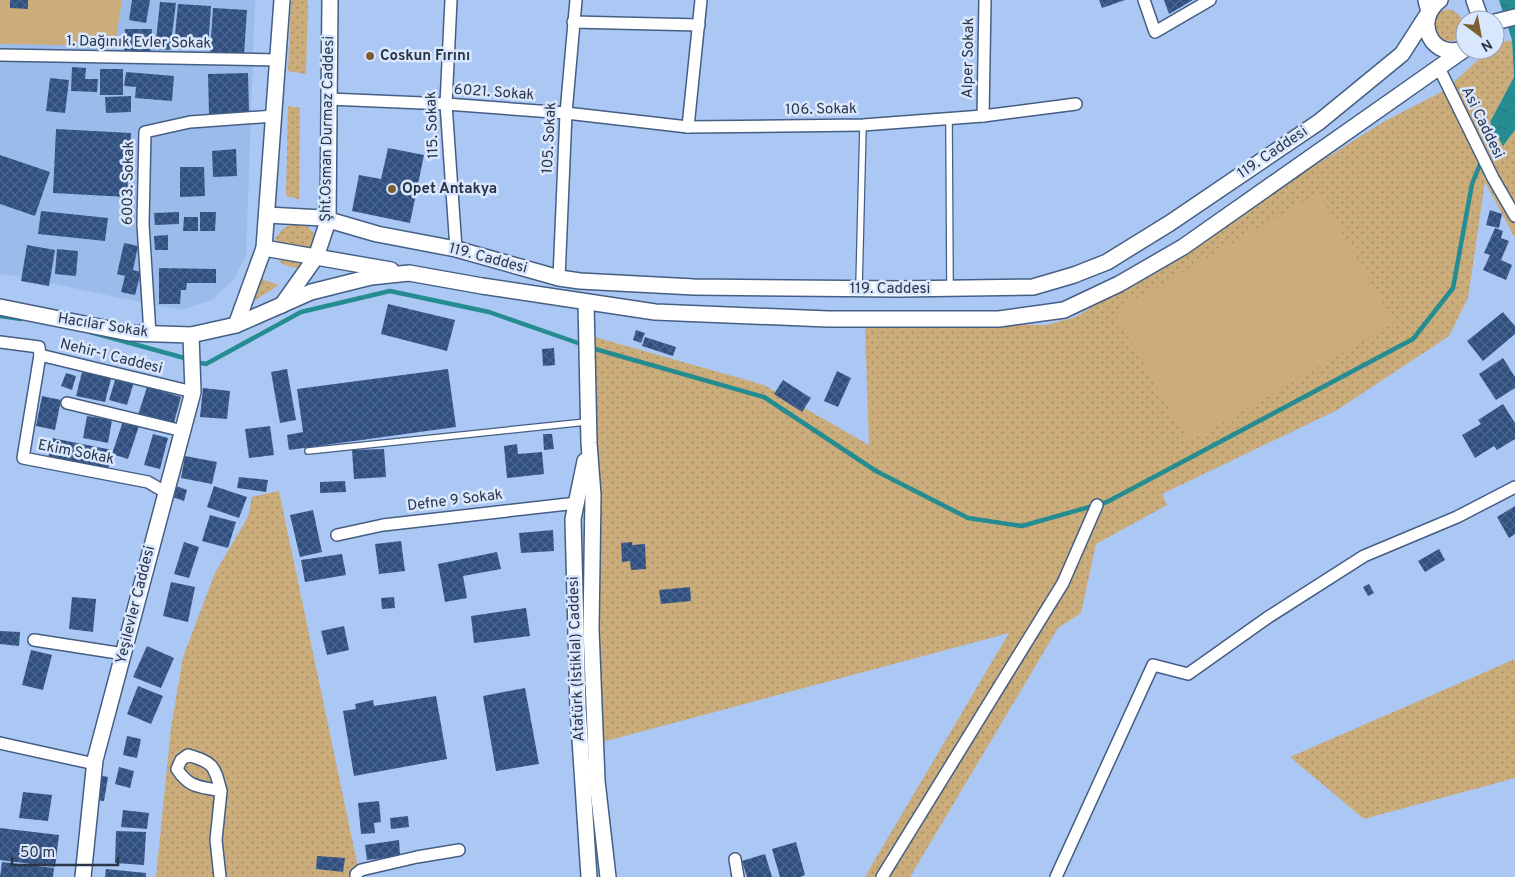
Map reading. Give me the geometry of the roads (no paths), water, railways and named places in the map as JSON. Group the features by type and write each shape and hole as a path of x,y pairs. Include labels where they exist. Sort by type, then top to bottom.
{"street":[{"path":"236,325 264,248 282,0"},
{"name":"Şht.Osman Durmaz Caddesi","path":"316,257 328,221 330,0"},
{"name":"115. Sokak","path":"451,0 446,104 456,249"},
{"name":"105. Sokak","path":"559,278 566,113 576,0"},
{"path":"688,127 701,0"},
{"name":"Alper Sokak","path":"983,116 985,0"},
{"path":"1144,0 1155,32 1210,0"},
{"name":"119. Caddesi","path":"266,215 322,218 377,234 456,249 559,278 694,287 950,289 1033,287 1074,275 1107,262 1170,223 1318,122 1402,54 1427,6 1434,5 1440,0"},
{"path":"1468,0 1477,10"},
{"path":"1427,6 1427,30 1431,38 1445,50 1455,51"},
{"path":"573,22 699,25"},
{"name":"1. Dağınık Evler Sokak","path":"0,55 278,60"},
{"name":"119. Caddesi","path":"264,248 482,286 655,312 828,319 1000,319 1064,310 1119,284 1183,247 1455,56"},
{"name":"Asi Caddesi","path":"1439,68 1493,178 1515,216"},
{"name":"6021. Sokak","path":"329,99 446,104 566,113"},
{"name":"106. Sokak","path":"566,113 688,127 863,125 983,116 1076,104"},
{"name":"6003. Sokak","path":"150,334 143,224 145,132 190,122 274,116"},
{"path":"281,306 316,257"},
{"name":"119. Caddesi","path":"281,306 320,290 371,277 409,273"},
{"name":"Atatürk (İstiklal) Caddesi","path":"586,302 589,443 593,495 591,629 596,762 608,877"},
{"name":"Hacılar Sokak","path":"0,307 130,333 192,335 236,325 281,306"},
{"name":"Yeşilevler Caddesi","path":"83,877 95,764 165,492 193,392 192,335"},
{"name":"Nehir-1 Caddesi","path":"0,342 39,347 40,355 193,392"},
{"name":"Ekim Sokak","path":"40,355 23,458 148,482 165,492"},
{"path":"67,403 182,431"},
{"name":"Atatürk (İstiklal) Caddesi","path":"589,443 574,519 578,708 589,877"},
{"path":"1056,877 1153,665 1188,674 1266,618 1364,556 1457,517 1515,487"},
{"name":"Defne 9 Sokak","path":"337,535 383,525 577,502"},
{"path":"882,877 1063,584 1097,505"},
{"path":"34,640 124,654"},
{"path":"0,743 95,764"},
{"path":"220,877 216,840 221,791"},
{"path":"356,877 356,874 362,870 417,857 460,850"},
{"path":"735,859 738,877"}],"lane":[{"path":"949,118 950,289"},
{"path":"859,289 863,125"},
{"path":"308,451 589,422"}],"water":[{"path":"1499,0 1515,0 1515,130 1503,146 1490,122 1514,77 1512,40 1505,18 1505,10 1502,10"}],"waterway":[{"path":"1492,135 1494,130"},
{"path":"595,349 764,397 876,471 968,518 1022,526 1107,502 1413,339 1453,288 1472,184 1481,162"},
{"path":"196,362 206,364 301,312 390,291 489,312 578,343"},
{"path":"0,316 21,319"},
{"path":"90,332 188,359"}],"place":[{"name":"Coskun Fırını","path":"370,56"},
{"name":"Opet Antakya","path":"392,189"}]}
